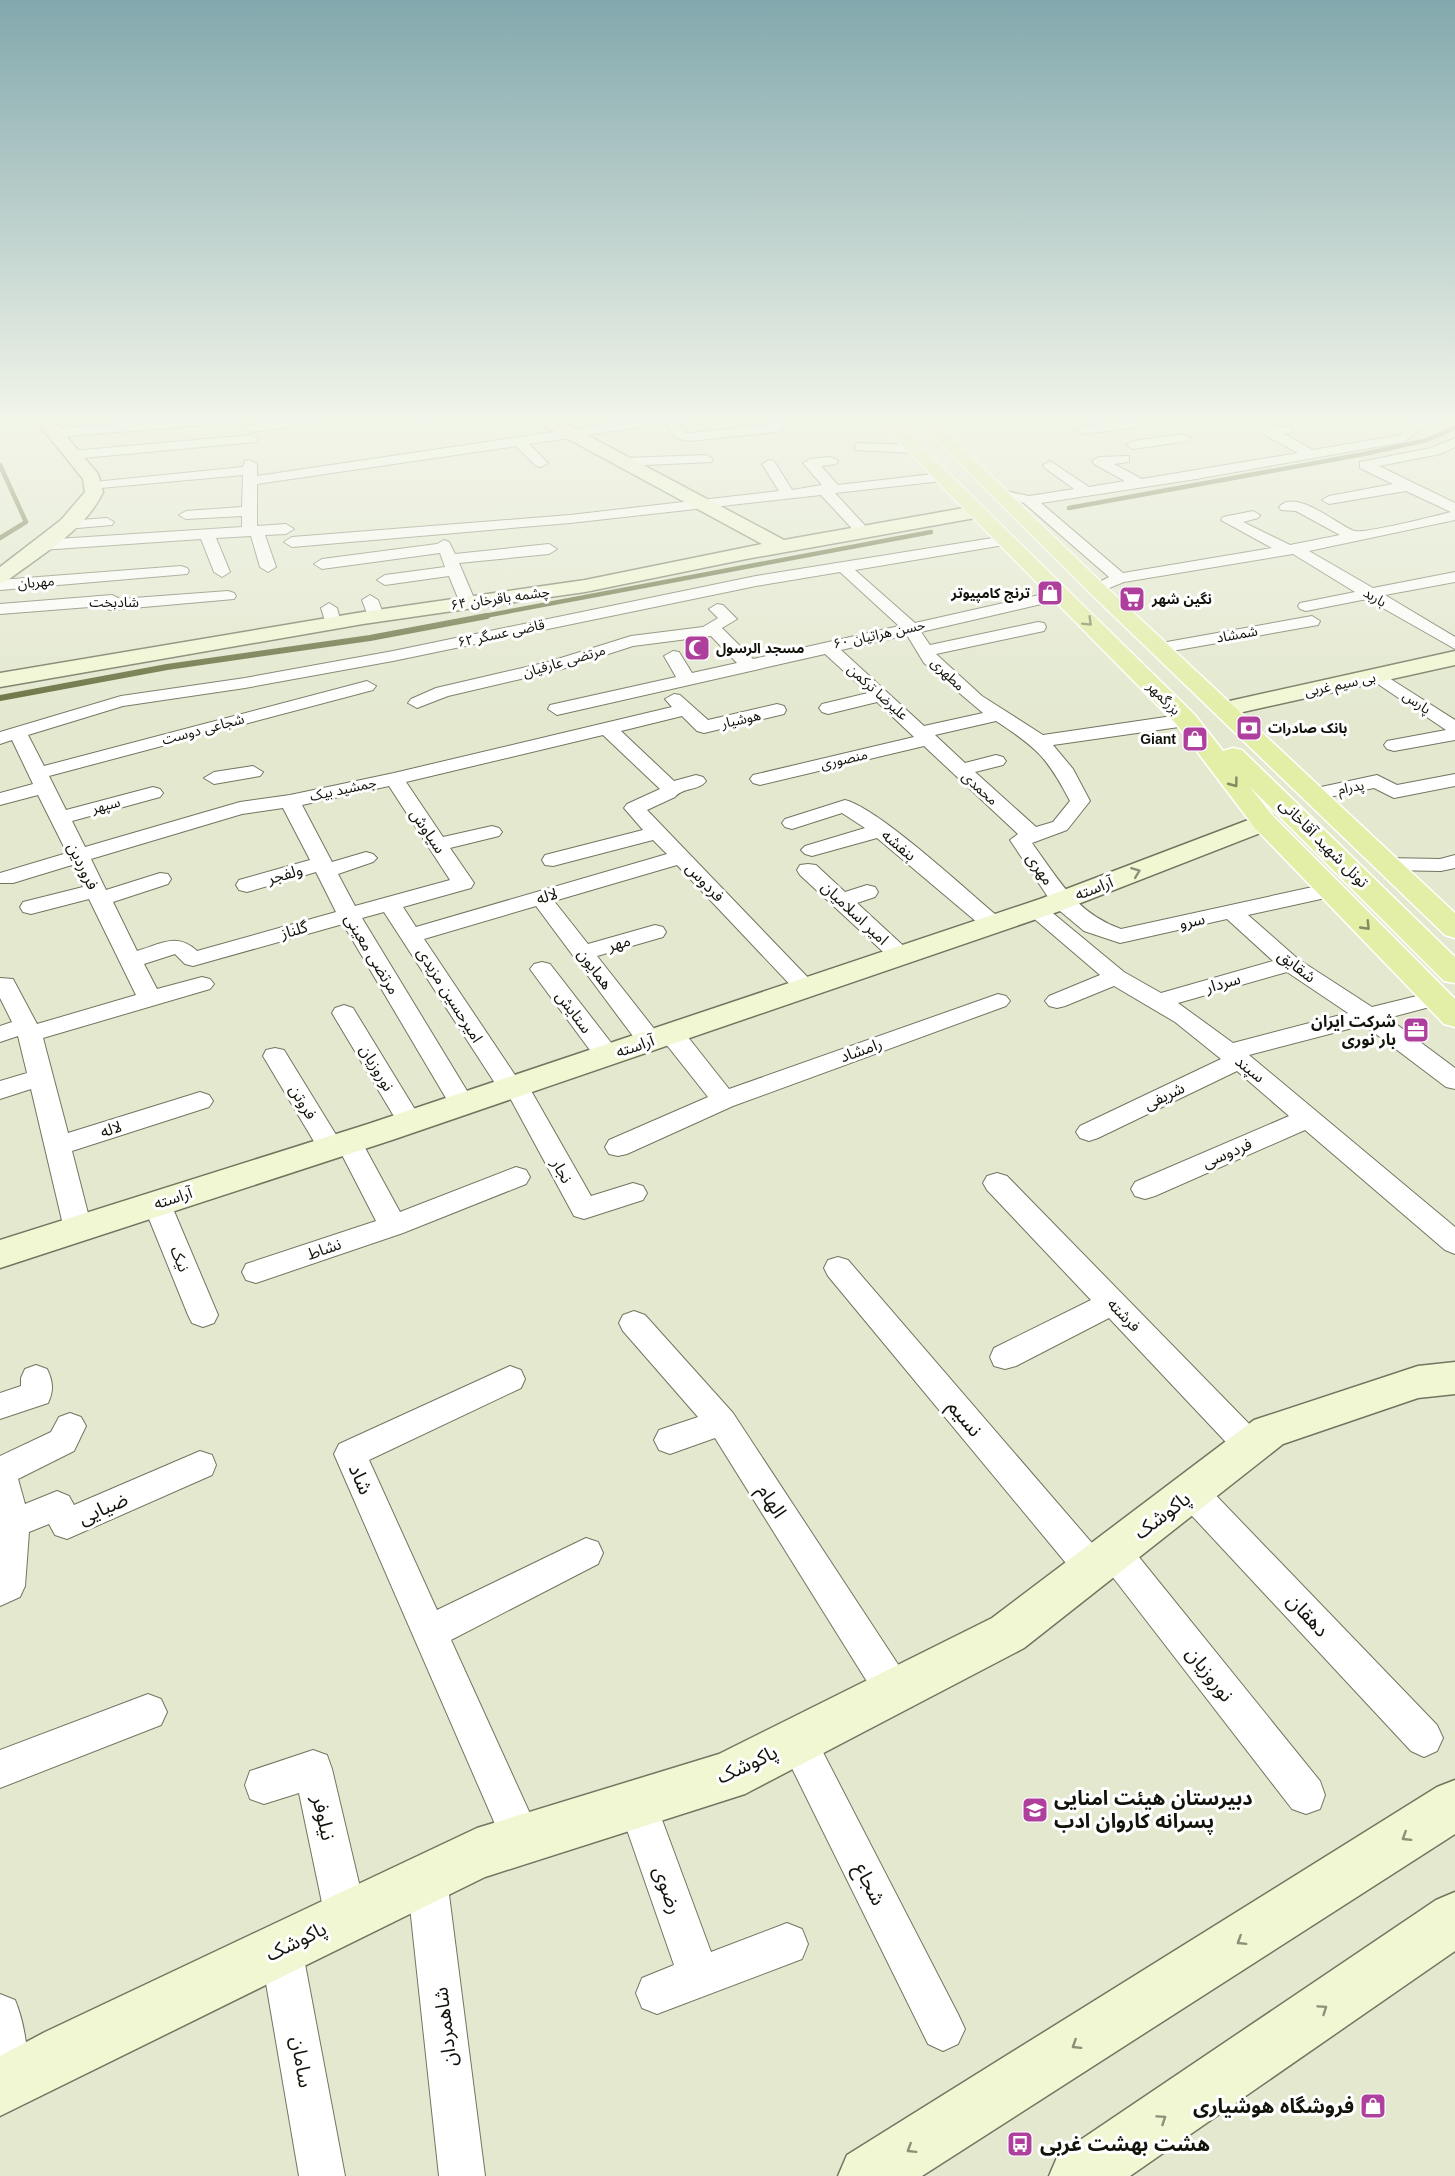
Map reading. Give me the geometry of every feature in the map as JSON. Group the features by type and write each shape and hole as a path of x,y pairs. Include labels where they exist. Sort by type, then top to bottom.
{"main road":[{"name":"بزرگمهر","path":"983,520 1186,720 1264,822 1446,1007"},
{"path":"1027,520 1386,864 1453,924"},
{"path":"1225,709 1256,759 1455,957"},
{"name":"تونل شهید آقاخانی","path":"1186,720 1243,763 1455,974"}],"street":[{"path":"0,577 72,520"},
{"path":"251,520 253,532 267,567"},
{"path":"41,545 253,532 289,536 437,529 563,520"},
{"path":"731,520 780,546"},
{"path":"853,520 862,531"},
{"name":"چشمه باقرخان ۶۴","path":"0,678 373,608 468,603 585,586 780,546 930,520"},
{"path":"1052,520 1120,578"},
{"name":"باربد","path":"1230,520 1228,520 1292,550 1455,644"},
{"path":"1322,520 1354,537"},
{"path":"1096,588 1120,578 1292,550 1438,520"},
{"path":"66,525 107,522"},
{"path":"437,529 468,603"},
{"path":"207,535 222,572"},
{"name":"قاضی عسگر ۶۲","path":"9,735 121,701 245,683 381,658 658,599 1005,542"},
{"path":"322,564 450,559 549,549"},
{"path":"385,580 450,559"},
{"name":"مطهری","path":"843,567 910,627 930,659 976,700 1040,741"},
{"name":"مهربان","path":"0,585 181,571"},
{"name":"شمشاد","path":"1161,648 1309,614 1371,594 1455,577"},
{"name":"حسن هراتیان ۶۰","path":"557,709 910,627 1061,595"},
{"name":"شادبخت","path":"0,609 112,600 110,605 228,596"},
{"path":"717,609 729,619 711,627 750,666"},
{"path":"925,651 1038,627"},
{"name":"مرتضی عارفیان","path":"417,703 442,692 553,666 631,641 714,631"},
{"name":"علیرضا ترکمن","path":"827,646 925,735"},
{"path":"673,656 687,680"},
{"name":"بی سیم غربی","path":"1225,709 1455,658"},
{"name":"پارس","path":"1378,676 1455,728"},
{"name":"شجاعی دوست","path":"0,799 42,780 367,686"},
{"path":"661,686 684,710"},
{"path":"828,708 883,695"},
{"name":"هوشیار","path":"684,710 704,727 777,710"},
{"name":"جمشید بیک","path":"5,878 240,808 290,801 394,779 684,710"},
{"name":"منصوری","path":"760,779 998,715"},
{"path":"1040,741 1186,720"},
{"path":"608,729 670,789"},
{"path":"1395,745 1455,734"},
{"name":"فروردین","path":"9,735 42,780 150,999"},
{"name":"محمدی","path":"925,735 1033,836"},
{"name":"مهری","path":"1040,741 1063,769 1080,801 1060,826 1020,840 1048,905"},
{"path":"960,770 996,761"},
{"path":"240,808 223,777 253,772"},
{"name":"سیاوش","path":"394,779 463,883"},
{"name":"پدرام","path":"1314,794 1377,782 1394,792 1455,780"},
{"name":"فردوس","path":"696,781 670,789 668,793 634,808 806,988"},
{"name":"سپهر","path":"59,818 153,793"},
{"name":"مرتضی معینی","path":"290,801 348,914 462,1104"},
{"name":"بنفشه","path":"792,823 845,806 881,830 993,924"},
{"path":"861,817 883,808"},
{"name":"آراسته","path":"0,1254 410,1122 901,956 1048,905 1264,822"},
{"name":"امیر اسلامیان","path":"881,830 810,860 842,901 901,956"},
{"path":"438,845 492,832"},
{"name":"لاله","path":"553,860 658,832"},
{"name":"لاله","path":"413,935 681,857"},
{"name":"ولفجر","path":"247,885 366,858"},
{"path":"1386,864 1441,865 1455,861"},
{"path":"32,908 160,879"},
{"name":"گلناز","path":"131,960 179,946 193,959 463,883"},
{"name":"سرو","path":"1048,905 1092,926 1120,936 1331,890"},
{"path":"842,901 867,892"},
{"name":"همایون","path":"541,898 583,953 660,1037"},
{"name":"امیرحسین مزیدی","path":"389,903 413,935 431,969 513,1087"},
{"name":"سپند","path":"1048,905 1116,977 1184,1017 1234,1056 1455,1243"},
{"name":"شقایق","path":"1232,912 1290,964 1366,1015 1455,1081"},
{"name":"مهر","path":"583,953 655,932"},
{"name":"سردار","path":"1156,1002 1290,964"},
{"name":"ستایش","path":"542,969 607,1055"},
{"path":"1057,1001 1116,977"},
{"path":"5,984 28,1030 78,1229"},
{"path":"0,1034 28,1030 202,984"},
{"name":"رامشاد","path":"618,1147 724,1100 998,1001"},
{"name":"شریفی","path":"1089,1132 1234,1056 1366,1015 1446,1007"},
{"name":"نوروزیان","path":"344,1013 410,1122"},
{"path":"660,1037 724,1100"},
{"name":"فروتن","path":"275,1056 340,1145"},
{"path":"0,1090 40,1078"},
{"name":"نجار","path":"513,1087 584,1209 633,1193"},
{"name":"لاله","path":"57,1146 200,1101"},
{"name":"فردوسی","path":"1145,1189 1309,1118"},
{"path":"340,1145 393,1226"},
{"name":"نشاط","path":"256,1272 393,1226 516,1177"},
{"name":"فرشته","path":"997,1183 1250,1446"},
{"name":"نیک","path":"157,1204 203,1315"},
{"name":"نسیم","path":"838,1268 1103,1560"},
{"path":"1005,1357 1112,1302"},
{"name":"الهام","path":"634,1323 722,1422 894,1691"},
{"path":"0,1406 37,1394 36,1378"},
{"name":"پاکوشک","path":"4,2085 65,2052 477,1854 727,1776 1008,1633 1269,1432 1418,1382 1455,1378"},
{"name":"شاد","path":"510,1379 350,1454 522,1840"},
{"path":"670,1440 722,1422"},
{"path":"0,1590 8,1586 13,1523 0,1472 63,1441 70,1426"},
{"name":"ضیایی","path":"13,1523 57,1506 67,1524 200,1465"},
{"name":"دهقان","path":"1192,1493 1424,1738"},
{"path":"430,1632 586,1553"},
{"name":"نوروزیان","path":"1103,1560 1306,1795"},
{"path":"0,1769 148,1712"},
{"name":"شجاع","path":"797,1740 943,2029"},
{"name":"نیلوفر","path":"264,1785 312,1769 346,1917"},
{"name":"رضوی","path":"637,1804 699,1976"},
{"path":"868,2176 1455,1805"},
{"name":"شاهمردان","path":"427,1879 462,2176"},
{"path":"1079,2176 1455,1919"},
{"path":"657,1993 787,1944"},
{"name":"سامان","path":"281,1948 322,2176"},
{"path":"0,2015 4,2085"}],"waterway":[{"path":"0,538 26,522 25,520"},
{"path":"479,617 931,532"},
{"path":"0,698 167,667 370,638 487,616"}],"place":[{"name":"ترنج کامپیوتر","path":"1050,593"},
{"name":"نگین شهر","path":"1132,599"},
{"name":"مسجد الرسول","path":"697,648"},
{"name":"بانک صادرات","path":"1249,728"},
{"name":"Giant","path":"1195,739"},
{"name":"شرکت ایران بار نوری","path":"1416,1030"},
{"name":"دبیرستان هیئت امنایی پسرانه کاروان ادب","path":"1035,1810"},
{"name":"فروشگاه هوشیاری","path":"1373,2106"},
{"name":"هشت بهشت غربی","path":"1020,2144"}]}
